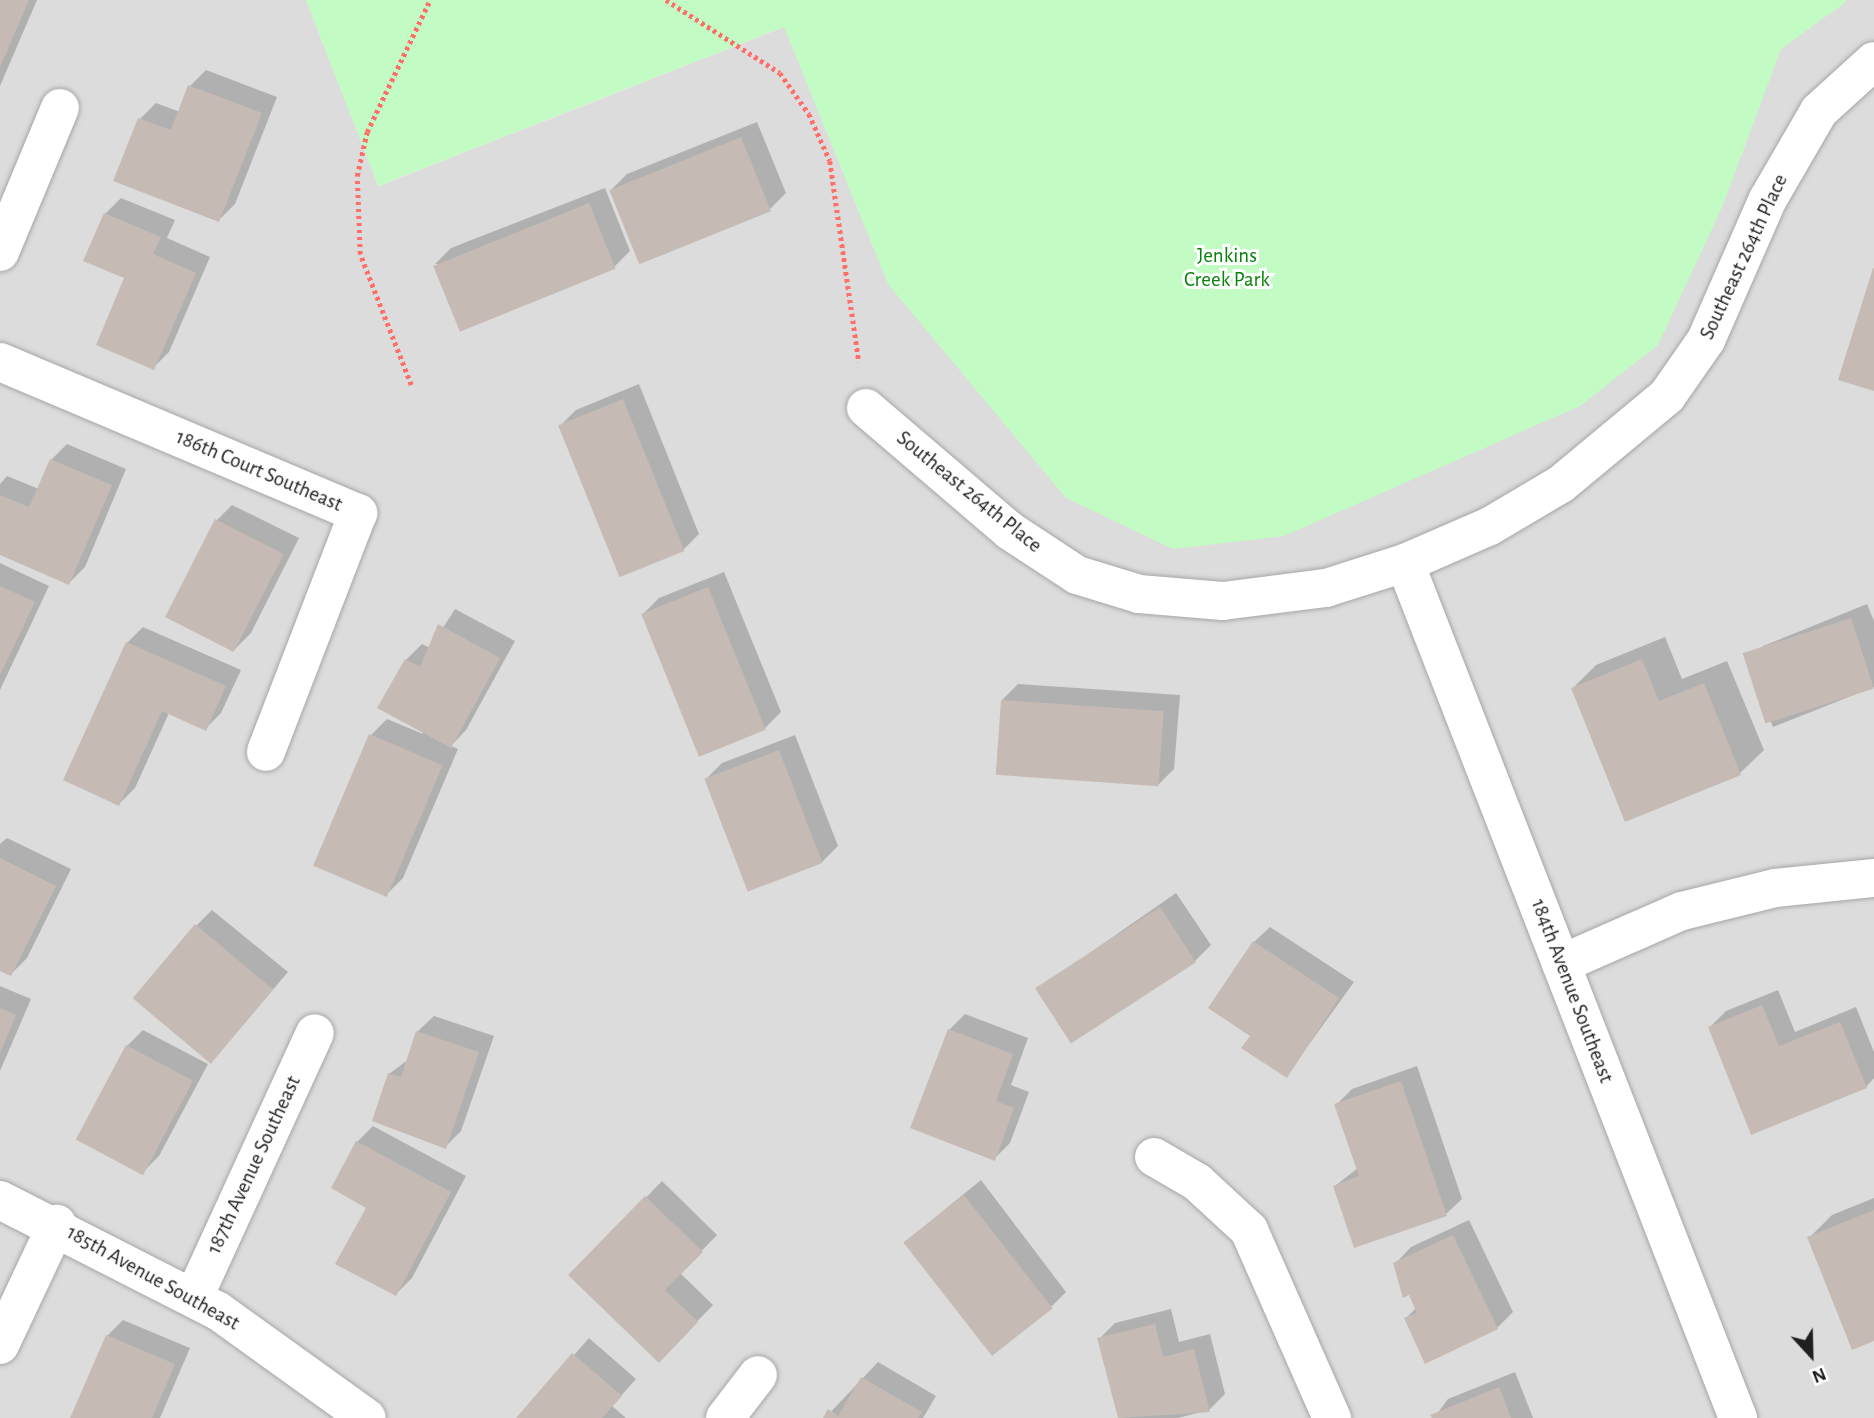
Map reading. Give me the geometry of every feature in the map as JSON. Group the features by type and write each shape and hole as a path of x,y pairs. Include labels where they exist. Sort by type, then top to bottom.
{"street":[{"name":"Southeast 264th Place","path":"866,408 1010,531 1077,575 1139,594 1223,601 1326,588 1405,564 1490,526 1561,484 1667,396 1706,340 1768,199 1819,111 1874,61"},
{"path":"0,252 60,108"},
{"name":"186th Court Southeast","path":"0,362 358,513 266,752"},
{"name":"184th Avenue Southeast","path":"1405,564 1738,1418"},
{"path":"1561,964 1682,911 1775,888 1874,878"},
{"name":"187th Avenue Southeast","path":"194,1297 315,1033"},
{"path":"1154,1157 1197,1181 1249,1230 1332,1418"},
{"name":"185th Avenue Southeast","path":"0,1200 57,1224 194,1297 367,1418"},
{"path":"0,1345 57,1224"},
{"path":"725,1418 758,1376"}],"path":[{"path":"411,385 360,254 357,176 367,132 429,0"},
{"path":"666,0 780,73 809,114 830,160 866,408"}],"shaded area":[{"path":"0,0 306,0 379,186 853,0 1874,0 1874,1418 0,1418"}],"green space":[{"name":"Jenkins Creek Park","path":"306,0 1846,2 1781,49 1723,205 1658,345 1580,406 1284,536 1173,549 1066,498 888,284 784,27 378,186"}],"building":[{"path":"0,0 29,0 0,67"},
{"path":"188,85 262,113 219,222 113,181 138,118 171,130"},
{"path":"741,137 771,211 639,264 609,190"},
{"path":"589,203 616,269 460,332 433,266"},
{"path":"104,213 161,237 153,254 196,273 154,370 96,345 124,278 83,261"},
{"path":"1874,268 1874,391 1838,380"},
{"path":"623,399 684,551 620,577 558,425"},
{"path":"50,459 112,485 69,585 0,555 0,495 29,507"},
{"path":"215,519 284,554 234,652 165,617"},
{"path":"0,586 35,602 0,675"},
{"path":"708,587 766,730 699,757 641,614"},
{"path":"1851,618 1874,688 1765,724 1743,653"},
{"path":"438,624 500,658 451,748 377,708 405,659 420,667"},
{"path":"126,642 226,686 206,731 162,711 119,806 63,780"},
{"path":"1642,659 1659,701 1704,683 1741,775 1625,822 1571,688"},
{"path":"1001,700 1164,711 1158,786 996,775"},
{"path":"369,734 443,765 387,897 313,866"},
{"path":"779,750 822,863 748,892 704,779"},
{"path":"0,858 56,886 11,976 0,971"},
{"path":"1160,907 1196,962 1071,1044 1035,988"},
{"path":"195,924 273,990 211,1064 133,998"},
{"path":"1253,941 1339,998 1287,1078 1241,1048 1250,1036 1208,1008"},
{"path":"1762,1005 1779,1046 1840,1022 1867,1088 1751,1135 1708,1027"},
{"path":"0,1008 16,1015 0,1053"},
{"path":"948,1029 1013,1054 996,1101 1014,1108 995,1161 910,1128"},
{"path":"416,1031 479,1052 446,1149 372,1121 388,1073 401,1077"},
{"path":"126,1045 193,1081 143,1175 76,1139"},
{"path":"1401,1081 1447,1216 1354,1248 1333,1186 1359,1176 1334,1104"},
{"path":"356,1141 451,1192 396,1296 335,1264 366,1208 331,1188"},
{"path":"964,1195 1053,1308 992,1356 903,1242"},
{"path":"645,1196 703,1252 665,1290 698,1322 659,1363 568,1275"},
{"path":"1874,1210 1874,1341 1852,1350 1807,1237"},
{"path":"1453,1235 1498,1329 1425,1364 1404,1318 1417,1313 1409,1295 1403,1298 1393,1263"},
{"path":"1155,1324 1163,1357 1194,1349 1210,1412 1118,1418 1097,1338"},
{"path":"106,1335 175,1364 152,1418 70,1418"},
{"path":"572,1353 622,1396 602,1418 516,1418"},
{"path":"861,1377 922,1412 918,1418 823,1418 828,1409 838,1416"},
{"path":"1499,1387 1511,1418 1432,1418 1430,1415"}]}
